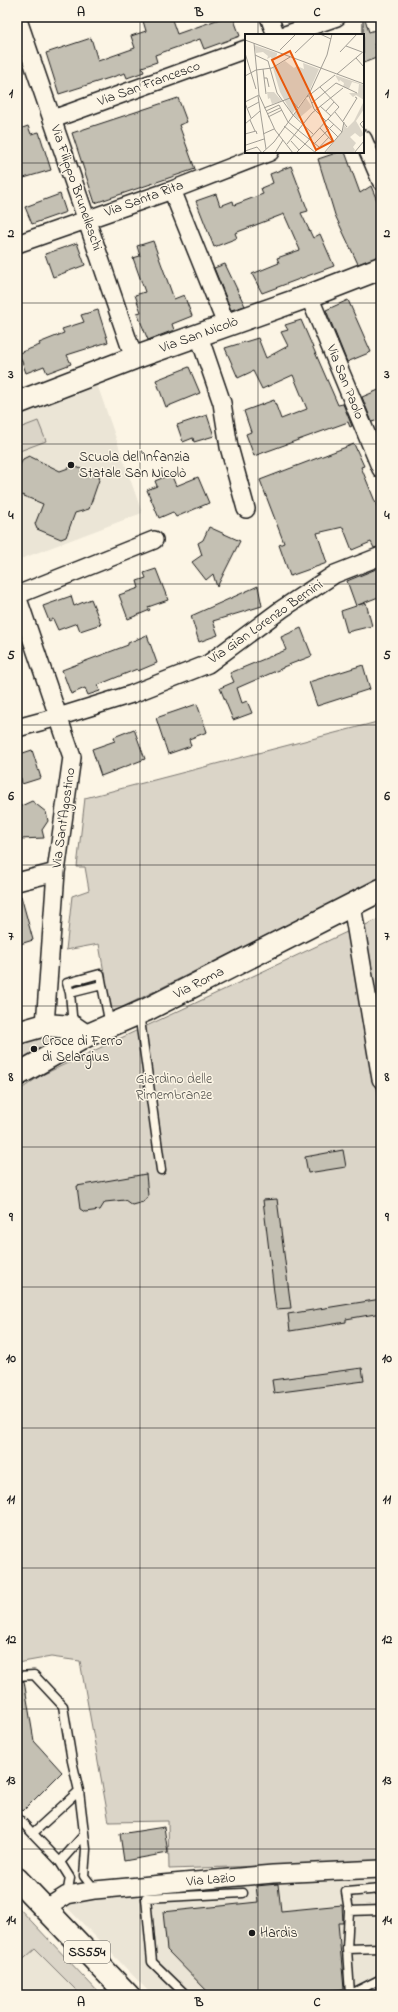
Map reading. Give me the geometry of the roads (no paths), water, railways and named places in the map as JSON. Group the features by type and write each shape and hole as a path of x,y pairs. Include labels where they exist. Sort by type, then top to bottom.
{"main road":[{"name":"Via San Nicolò","path":"18,400 199,336 226,324 310,296 381,268"},
{"name":"Via Roma","path":"17,1075 80,1031 110,1025 139,1013 381,890"},
{"path":"17,1033 45,1025 80,1031"},
{"name":"SS554","path":"17,1879 128,1995"}],"street":[{"name":"Via Filippo Brunelleschi","path":"17,17 134,358"},
{"path":"269,17 276,34"},
{"path":"291,34 323,29 337,17"},
{"name":"Via San Francesco","path":"53,119 245,49"},
{"path":"364,141 381,181"},
{"name":"Via Santa Rita","path":"17,244 172,190 267,153"},
{"path":"172,190 226,324"},
{"name":"Via San Paolo","path":"310,296 381,469"},
{"path":"199,336 222,403 229,447 246,509"},
{"path":"17,596 154,540"},
{"name":"Via Gian Lorenzo Bernini","path":"17,728 132,694 208,664 282,610 335,574 381,556"},
{"name":"Via Sant'Agostino","path":"17,596 72,757 56,872 45,1025"},
{"path":"17,882 56,872"},
{"path":"352,905 381,1079"},
{"name":"Via Lazio","path":"45,1909 66,1895 95,1890 273,1874 381,1868"}],"lane":[{"path":"80,1031 70,993 102,985 110,1025"},
{"path":"139,1013 161,1170"},
{"path":"17,1676 34,1675 63,1706 72,1761 79,1790 86,1849 84,1876 95,1890"},
{"path":"33,1833 79,1790"},
{"path":"17,1817 60,1862 70,1878 66,1895"},
{"path":"60,1862 84,1835"},
{"path":"381,1889 346,1892 349,1911 348,1949 350,1995 381,1979"},
{"path":"186,1995 152,1962 146,1898 243,1893"},
{"path":"349,1911 381,1910"},
{"path":"348,1949 381,1948"}],"place":[{"name":"Scuola dell'Infanzia Statale San Nicolò","path":"71,465"},
{"name":"Croce di Ferro di Selargius","path":"34,1049"},
{"name":"Hardis","path":"252,1933"}],"park label":[{"name":"Giardino delle Rimembranze","path":"174,1088"}]}
